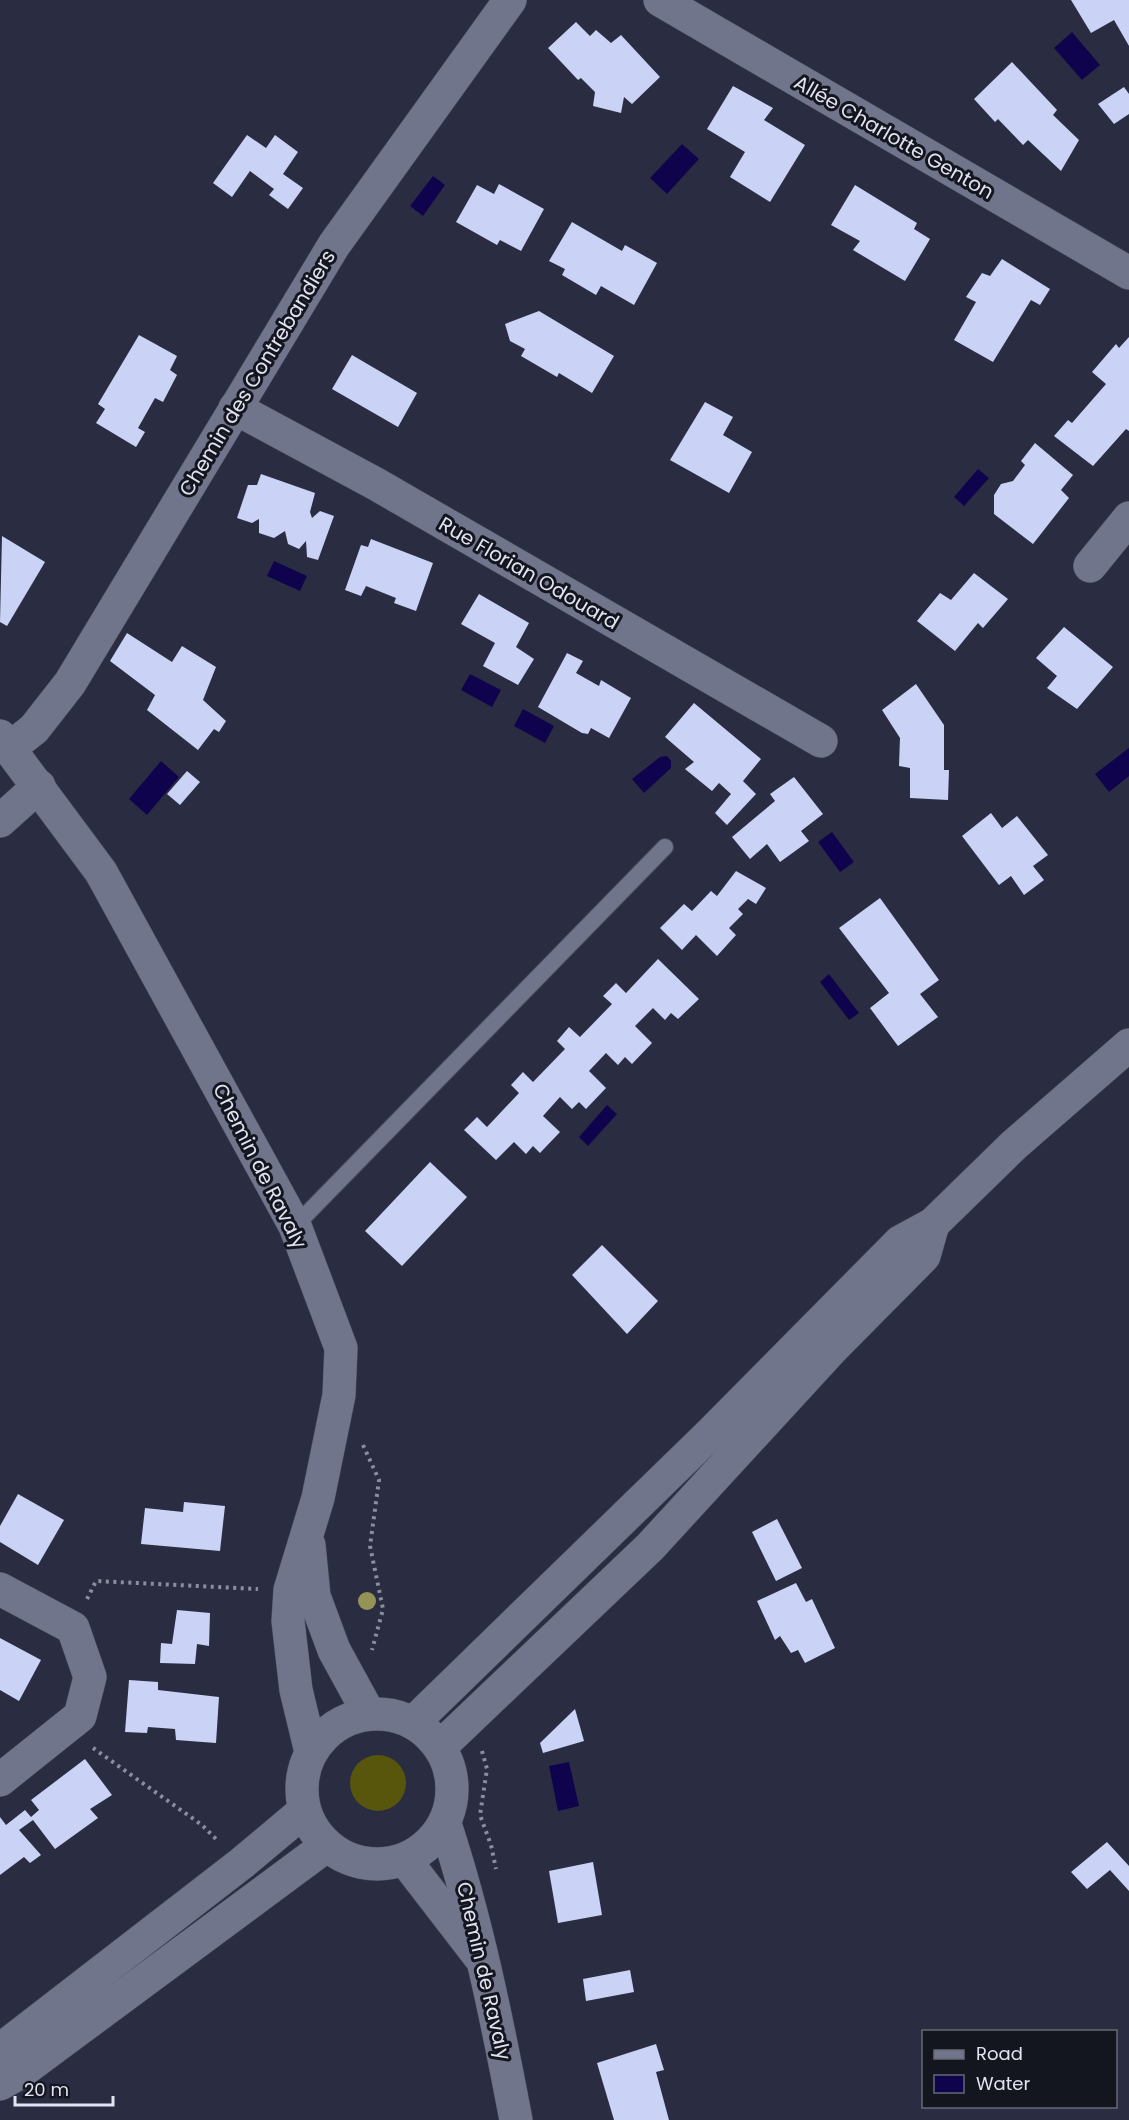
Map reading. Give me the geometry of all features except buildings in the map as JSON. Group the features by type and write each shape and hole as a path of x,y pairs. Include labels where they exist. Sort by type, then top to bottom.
{"street":[{"name":"Chemin des Contrebandiers","path":"5,742 34,729 70,683 334,245 510,0"},
{"name":"Allée Charlotte Genton","path":"660,0 1129,273"},
{"name":"Rue Florian Odouard","path":"235,408 376,484 821,741"},
{"path":"1090,566 1129,518"},
{"name":"Chemin de Ravaly","path":"5,742 101,872 295,1226 341,1348 339,1395 308,1537 290,1590 288,1621 296,1690 311,1752"},
{"path":"0,821 39,786"},
{"path":"413,1722 711,1433 900,1242 933,1224 1014,1145 1129,1045"},
{"path":"440,1747 473,1719 650,1547 831,1350 924,1256 933,1224"},
{"path":"308,1537 318,1607 334,1650 369,1714"},
{"path":"0,1589 73,1628 90,1677 80,1716 0,1780"},
{"path":"369,1714 399,1717 413,1722 440,1747 448,1761 453,1785 451,1809 445,1824 435,1839 405,1860 389,1864 355,1862 326,1846 304,1811 302,1781 311,1752 336,1726 352,1718 369,1714"},
{"path":"0,2050 242,1863 304,1811"},
{"name":"Chemin de Ravaly","path":"445,1824 465,1884 486,1963 516,2120"},
{"path":"0,2084 21,2072 164,1968 326,1846"},
{"path":"405,1860 433,1899 486,1963"}],"lane":[{"path":"295,1226 665,847"}],"path":[{"path":"339,1395 379,1480 370,1546 383,1609 369,1658"},
{"path":"73,1628 96,1581 265,1589"},
{"path":"473,1719 487,1769 480,1815 491,1845 496,1869"},
{"path":"65,1729 202,1826 226,1848"}],"shaded area":[{"path":"372,1755 384,1755 394,1759 402,1767 406,1783 402,1799 394,1807 384,1811 372,1811 362,1807 354,1799 350,1789 350,1777 354,1767 362,1759"}],"water":[{"path":"1072,32 1100,65 1082,80 1054,48"},
{"path":"682,144 699,159 667,194 650,178"},
{"path":"433,176 445,185 423,216 410,206"},
{"path":"978,469 989,478 964,506 954,497"},
{"path":"274,561 307,576 300,591 267,576"},
{"path":"470,674 501,690 492,707 461,690"},
{"path":"523,709 554,726 545,743 514,726"},
{"path":"1129,748 1129,776 1109,792 1095,774"},
{"path":"667,756 671,761 671,768 644,793 632,779 660,757"},
{"path":"161,761 179,777 147,815 129,799"},
{"path":"832,832 854,862 840,872 818,842"},
{"path":"829,974 859,1013 849,1020 820,982"},
{"path":"607,1105 617,1114 588,1146 579,1137"},
{"path":"569,1762 579,1806 558,1811 549,1766"}]}
